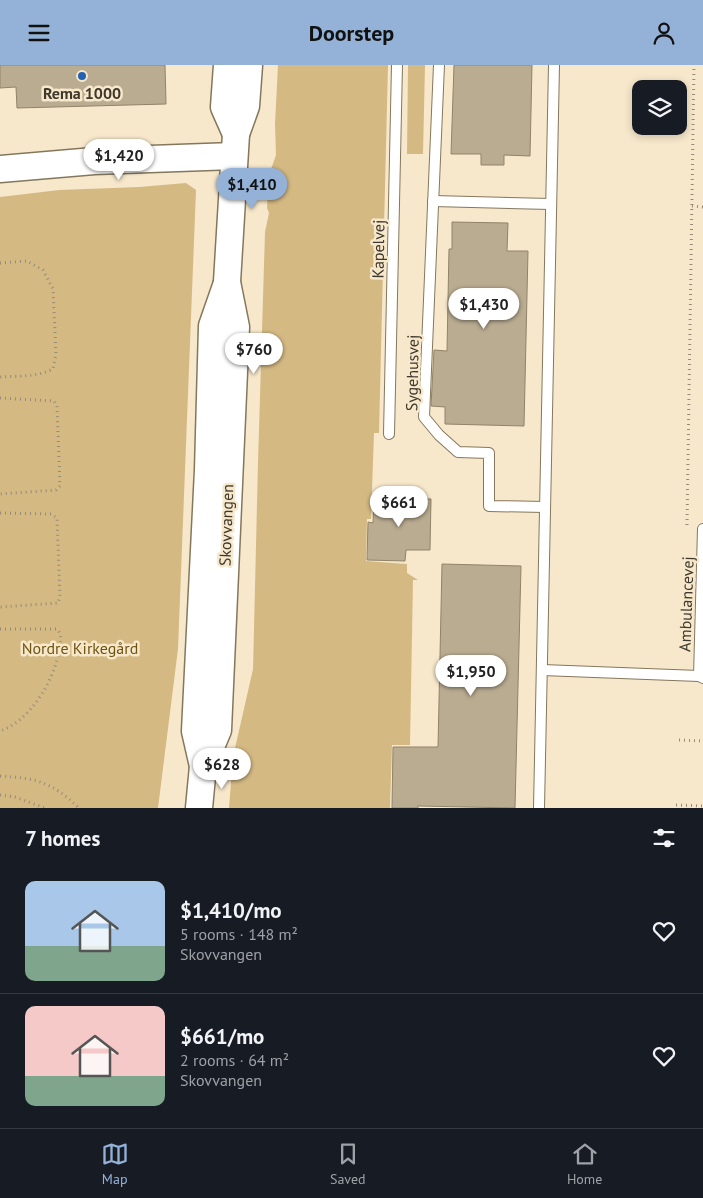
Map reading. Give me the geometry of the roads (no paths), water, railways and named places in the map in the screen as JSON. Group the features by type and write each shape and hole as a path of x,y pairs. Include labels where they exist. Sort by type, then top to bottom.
{"street":[{"name":"Skovvangen","path":"227,65 224,107 235,145"},
{"name":"Skovvangen","path":"199,808 204,766 195,731 208,470 212,326 227,282 235,145 246,107 249,65"},
{"path":"0,169 94,161 235,145"}],"lane":[{"name":"Kapelvej","path":"389,434 397,65"},
{"name":"Sygehusvej","path":"439,65 424,417 439,435 458,452 489,453 489,506 545,507"},
{"path":"539,808 554,65"},
{"path":"433,201 551,204"},
{"name":"Ambulancevej","path":"701,677 703,529"},
{"path":"542,670 701,677"}],"place":[{"name":"Rema 1000","path":"82,76"}],"park label":[{"name":"Nordre Kirkegård","path":"80,648"}]}
